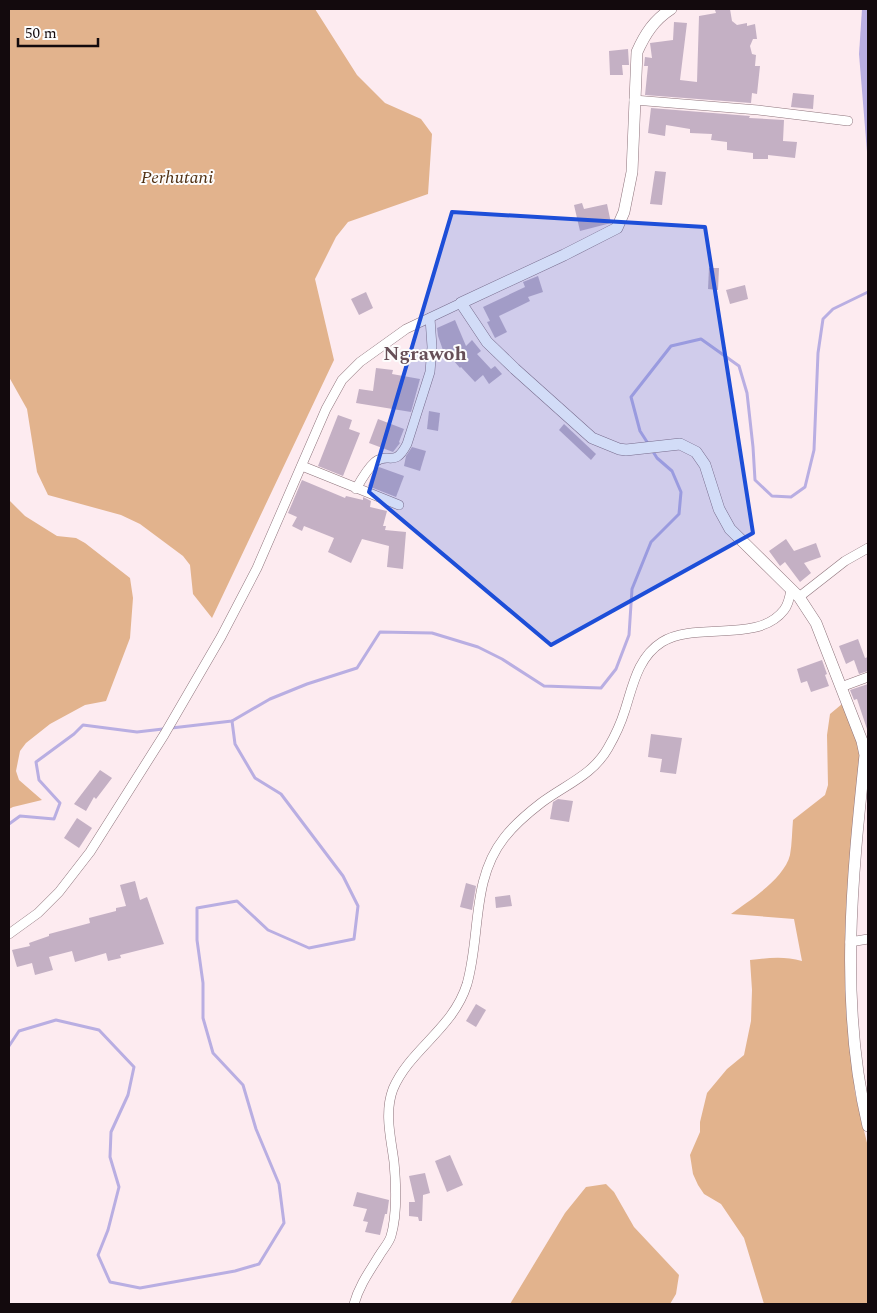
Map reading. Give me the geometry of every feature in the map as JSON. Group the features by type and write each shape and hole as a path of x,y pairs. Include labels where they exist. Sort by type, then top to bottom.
{"street":[{"path":"9,934 38,913 59,892 90,852 164,735 221,637 257,568 326,408 342,380 360,362 406,329 617,228 624,212 632,172 637,52 643,37 651,26 671,9"},
{"path":"634,100 758,110 848,121"},
{"path":"461,303 487,342 592,438 619,450 680,444 696,452 705,465 719,510 730,528 800,597 816,623 862,741 865,754 855,846 850,942 851,1009 860,1092 868,1126"},
{"path":"356,489 374,463 380,459 397,458 402,454 407,444 430,372 432,347 430,318"},
{"path":"302,466 399,505"},
{"path":"800,597 845,561 868,548"},
{"path":"354,1304 358,1288 391,1237 395,1188 388,1115 391,1096 403,1070 440,1030 462,997 471,965 480,888 488,866 504,836 541,803 594,767 608,749 622,718 642,662 661,642 693,632 724,631 764,625 784,611 791,589"},
{"path":"841,687 868,677"},
{"path":"850,942 868,939"}],"highlighted area":[{"path":"452,212 705,227 753,533 551,645 369,492"}],"green space":[{"name":"Perhutani","path":"9,9 315,9 357,75 385,103 421,119 432,134 428,194 348,222 336,237 315,279 334,360 212,618 193,594 190,565 183,556 140,524 121,515 48,495 37,472 27,409 9,377"},
{"path":"9,500 25,516 57,536 76,538 85,543 130,578 133,598 130,638 106,701 85,705 50,724 26,743 20,751 16,771 19,780 42,800 9,809"},
{"path":"842,704 858,742 861,755 851,845 845,943 847,1010 855,1093 868,1147 868,1304 764,1304 744,1238 721,1204 704,1194 698,1185 693,1174 690,1155 700,1132 700,1122 707,1093 727,1069 744,1055 751,1021 752,990 750,960 782,958 802,961 794,919 731,914 774,881 787,864 790,855 793,820 825,795 828,785 827,735 830,714"},
{"path":"606,1184 614,1192 634,1227 679,1275 676,1294 670,1304 510,1304 565,1213 586,1187"}],"shaded area":[{"path":"862,9 868,9 868,164 859,54"}],"building":[{"path":"730,9 732,21 737,25 747,23 747,26 755,24 757,39 753,39 750,46 752,54 756,55 755,66 760,66 757,94 752,93 751,103 645,95 648,66 644,66 645,57 652,58 650,43 673,40 674,22 687,23 680,80 697,82 699,16 716,13 715,10"},
{"path":"628,49 629,65 622,65 623,75 610,75 609,51"},
{"path":"793,93 814,95 813,109 791,107"},
{"path":"651,108 784,120 783,141 797,142 795,158 768,155 768,159 753,159 753,153 727,150 727,142 711,140 712,134 690,133 690,129 666,125 665,136 648,133"},
{"path":"655,171 666,172 662,205 650,204"},
{"path":"582,203 584,209 607,204 611,223 580,231 574,205"},
{"path":"709,268 719,268 718,290 708,289"},
{"path":"538,276 543,292 528,297 530,301 499,316 507,332 495,338 487,322 490,321 483,307 525,287 523,282"},
{"path":"745,285 748,299 730,304 726,290"},
{"path":"366,292 373,308 359,315 351,299"},
{"path":"455,320 466,346 472,340 481,351 477,354 491,369 495,366 502,374 489,384 483,375 475,382 446,352 444,353 437,328"},
{"path":"376,368 393,370 392,374 420,379 411,412 356,403 359,389 373,391"},
{"path":"429,411 440,413 438,431 427,429"},
{"path":"338,415 352,420 349,429 360,433 343,476 318,466"},
{"path":"378,419 404,429 400,443 393,452 369,443"},
{"path":"564,424 596,454 591,460 559,430"},
{"path":"412,447 426,451 420,471 404,466 406,456"},
{"path":"379,467 404,476 396,497 368,486 372,475"},
{"path":"302,480 345,498 346,496 363,500 363,497 371,501 370,507 387,511 383,526 386,526 385,530 406,532 403,569 387,567 389,546 362,539 351,563 328,552 334,538 304,526 302,531 292,526 297,517 288,513"},
{"path":"786,539 794,551 816,543 821,557 804,563 811,573 800,582 785,562 780,566 769,551"},
{"path":"858,639 865,658 868,657 868,671 859,674 854,660 846,664 839,646"},
{"path":"822,660 829,686 811,692 807,681 801,683 797,669"},
{"path":"868,684 867,729 857,699 854,700 850,690"},
{"path":"651,734 682,738 676,774 660,772 662,759 648,757"},
{"path":"100,770 112,778 96,799 94,797 86,811 74,804"},
{"path":"558,799 573,801 569,822 550,819 553,802"},
{"path":"77,818 92,828 79,848 64,838"},
{"path":"135,881 140,900 147,897 164,944 120,955 121,958 108,961 106,953 75,962 72,951 49,957 53,970 35,975 32,963 17,967 12,950 30,946 29,943 49,936 49,934 90,923 89,918 116,911 116,908 126,906 120,885"},
{"path":"466,883 476,886 472,910 460,907"},
{"path":"510,895 512,906 496,908 495,897"},
{"path":"476,1004 486,1010 476,1027 466,1021"},
{"path":"450,1155 463,1185 447,1192 435,1161"},
{"path":"425,1173 430,1193 423,1195 422,1221 419,1221 418,1217 409,1216 409,1202 415,1202 409,1176"},
{"path":"357,1192 389,1200 387,1214 385,1214 380,1235 365,1232 368,1222 363,1221 367,1209 353,1206"}],"waterway":[{"path":"649,445 640,431 631,397 671,346 701,339 739,366 747,393 755,480 772,496 791,497 805,487 814,450 818,353 823,319 833,309 868,292"},
{"path":"9,824 20,816 54,819 60,803 39,780 36,762 74,734 83,725 137,732 232,721 270,699 307,684 357,668 380,632 432,633 478,647 502,659 544,686 601,688 616,669 629,635 632,589 651,542 679,514 681,492 672,471 657,458 652,450"},
{"path":"9,1046 19,1031 56,1020 99,1030 134,1067 128,1095 111,1132 110,1157 119,1187 108,1230 98,1255 110,1282 140,1288 235,1271 259,1264 284,1223 279,1184 256,1129 243,1085 213,1053 203,1018 203,983 197,940 197,908 237,901 268,930 309,948 354,939 358,906 343,876 281,794 255,778 235,744 232,721"}],"district":[{"name":"Ngrawoh","path":"425,354"}]}
